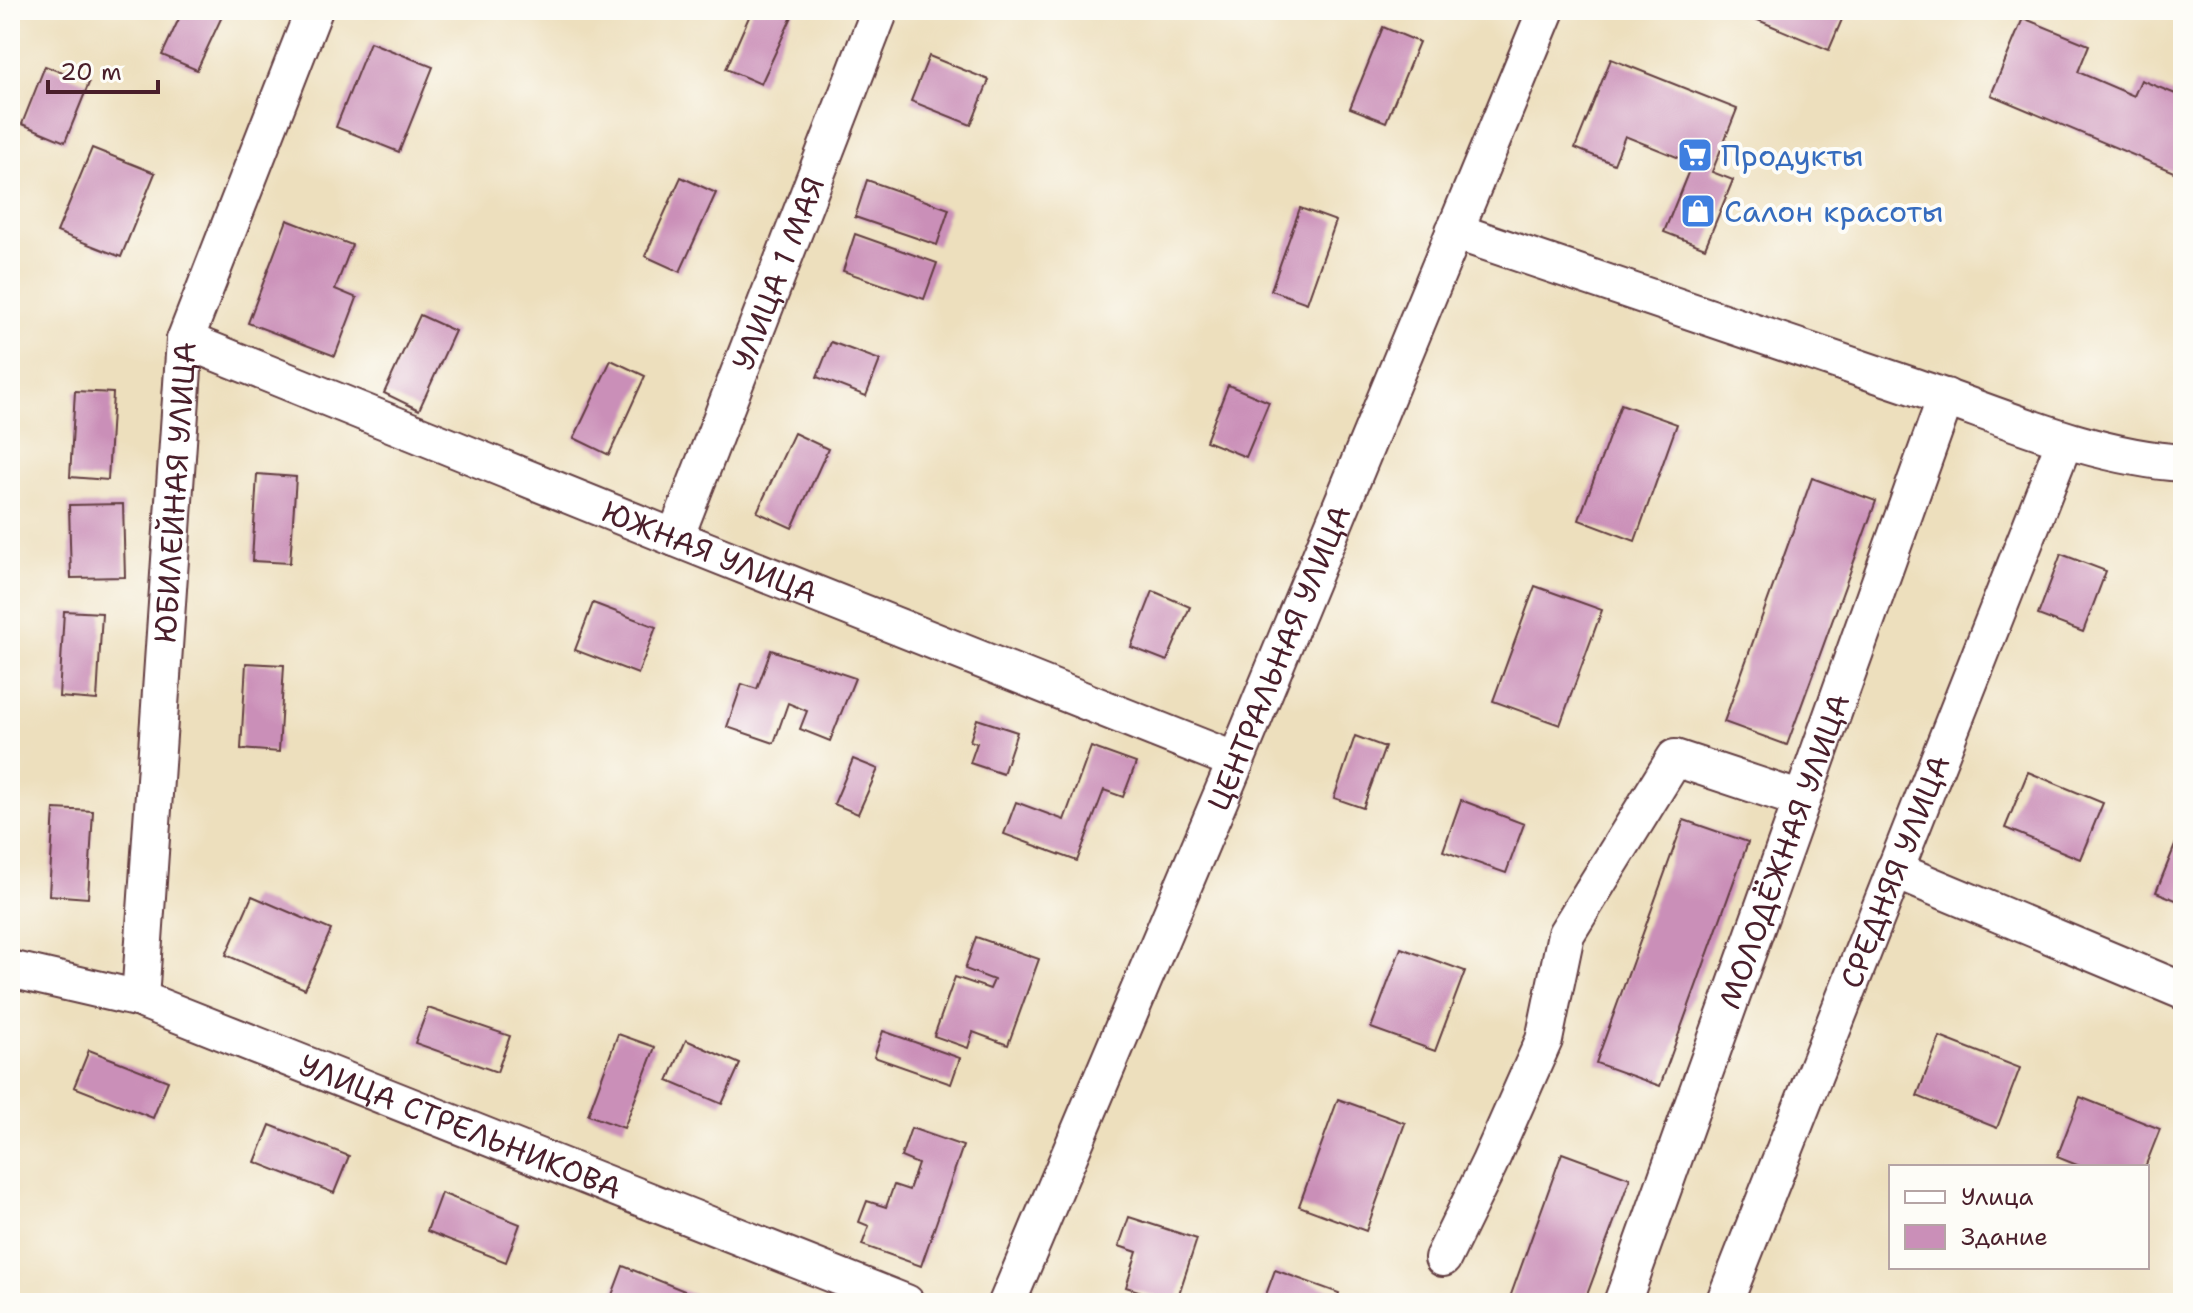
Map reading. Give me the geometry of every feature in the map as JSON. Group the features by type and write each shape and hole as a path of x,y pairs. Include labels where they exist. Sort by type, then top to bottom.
{"street":[{"name":"ЮБИЛЕЙНАЯ УЛИЦА","path":"140,999 185,340 314,10"},
{"name":"УЛИЦА 1 МАЯ","path":"675,538 880,10"},
{"name":"ЦЕНТРАЛЬНАЯ УЛИЦА","path":"1007,1303 1236,761 1546,10"},
{"path":"1454,231 2065,440 2142,459 2183,463"},
{"name":"ЮЖНАЯ УЛИЦА","path":"185,340 1236,761"},
{"name":"МОЛОДЁЖНАЯ УЛИЦА","path":"1622,1303 1946,397"},
{"name":"СРЕДНЯЯ УЛИЦА","path":"1724,1303 2065,440"},
{"path":"1443,1258 1544,1040 1566,934 1675,758 1802,800"},
{"path":"1894,870 2183,991"},
{"name":"УЛИЦА СТРЕЛЬНИКОВА","path":"10,969 140,999 906,1303"}],"building":[{"path":"183,10 225,10 197,70 162,55"},
{"path":"752,10 795,10 761,84 726,69"},
{"path":"1734,10 1846,10 1829,50"},
{"path":"2023,18 2089,45 2078,72 2134,96 2141,80 2183,97 2183,176 1991,95"},
{"path":"1383,27 1419,42 1386,122 1350,108"},
{"path":"370,42 433,67 399,152 336,127"},
{"path":"929,56 989,80 971,125 911,101"},
{"name":"Продукты","path":"1611,59 1737,109 1712,172 1733,180 1705,248 1664,232 1692,163 1625,136 1614,164 1575,148"},
{"path":"45,66 89,83 65,142 22,124"},
{"path":"92,148 155,173 121,257 57,232"},
{"path":"681,177 716,193 680,272 645,256"},
{"path":"867,180 949,209 937,245 855,217"},
{"path":"1300,208 1336,221 1307,303 1271,290"},
{"path":"287,220 352,245 335,289 357,298 335,356 248,323"},
{"path":"855,234 937,263 924,299 843,271"},
{"path":"420,315 455,331 419,410 384,393"},
{"path":"831,342 880,360 866,396 817,377"},
{"path":"611,360 645,376 609,455 574,438"},
{"path":"1228,385 1269,402 1246,457 1206,441"},
{"path":"75,391 113,393 108,480 70,477"},
{"path":"1621,404 1677,424 1635,541 1579,520"},
{"path":"794,433 828,449 792,528 757,512"},
{"path":"257,474 296,477 290,563 252,561"},
{"path":"1812,478 1876,501 1787,745 1724,722"},
{"path":"123,504 125,577 71,578 69,505"},
{"path":"2061,554 2106,571 2083,632 2038,615"},
{"path":"1535,586 1602,610 1560,725 1493,701"},
{"path":"1153,591 1190,607 1167,661 1131,647"},
{"path":"593,603 656,627 638,674 575,650"},
{"path":"64,611 102,613 97,700 59,697"},
{"path":"771,650 855,678 830,741 800,729 807,711 788,703 774,743 727,727 742,684 757,689"},
{"path":"246,663 284,665 279,752 241,749"},
{"path":"977,719 1017,732 1003,774 970,763 977,743 970,741"},
{"path":"1355,736 1385,747 1363,808 1334,798"},
{"path":"1091,747 1136,763 1123,797 1104,790 1077,861 1004,834 1016,802 1064,820"},
{"path":"853,759 878,769 858,814 834,804"},
{"path":"2028,772 2103,803 2080,859 2005,828"},
{"path":"1461,800 1524,824 1506,873 1443,851"},
{"path":"54,809 93,811 88,898 49,895"},
{"path":"1684,820 1748,842 1660,1086 1596,1063"},
{"path":"2180,833 2183,834 2183,903 2156,892"},
{"path":"252,896 331,930 305,989 226,955"},
{"path":"976,937 1039,959 1008,1045 973,1032 968,1048 934,1036 955,977 990,989 994,980 965,969"},
{"path":"1401,948 1465,971 1435,1051 1371,1028"},
{"path":"428,1008 510,1036 497,1072 415,1043"},
{"path":"883,1031 960,1058 951,1084 874,1057"},
{"path":"618,1034 655,1047 624,1128 588,1115"},
{"path":"1940,1037 2020,1068 1997,1128 1917,1096"},
{"path":"686,1040 740,1064 722,1104 668,1081"},
{"path":"89,1050 168,1081 153,1118 74,1087"},
{"path":"2080,1097 2160,1129 2146,1165 2077,1165 2057,1157"},
{"path":"1338,1099 1405,1123 1366,1231 1299,1206"},
{"path":"270,1125 349,1156 334,1193 255,1162"},
{"path":"911,1128 963,1146 921,1266 862,1245 869,1226 859,1222 867,1201 886,1207 894,1185 909,1190 918,1164 901,1157"},
{"path":"1562,1153 1630,1178 1584,1303 1508,1303"},
{"path":"441,1193 520,1224 506,1262 427,1231"},
{"path":"1129,1217 1197,1239 1176,1303 1126,1287 1137,1252 1119,1246"},
{"path":"623,1266 702,1298 700,1303 609,1303"},
{"path":"1275,1270 1339,1293 1336,1303 1263,1303"}],"place":[{"name":"Продукты","path":"1695,155"},
{"name":"Салон красоты","path":"1698,211"}]}
